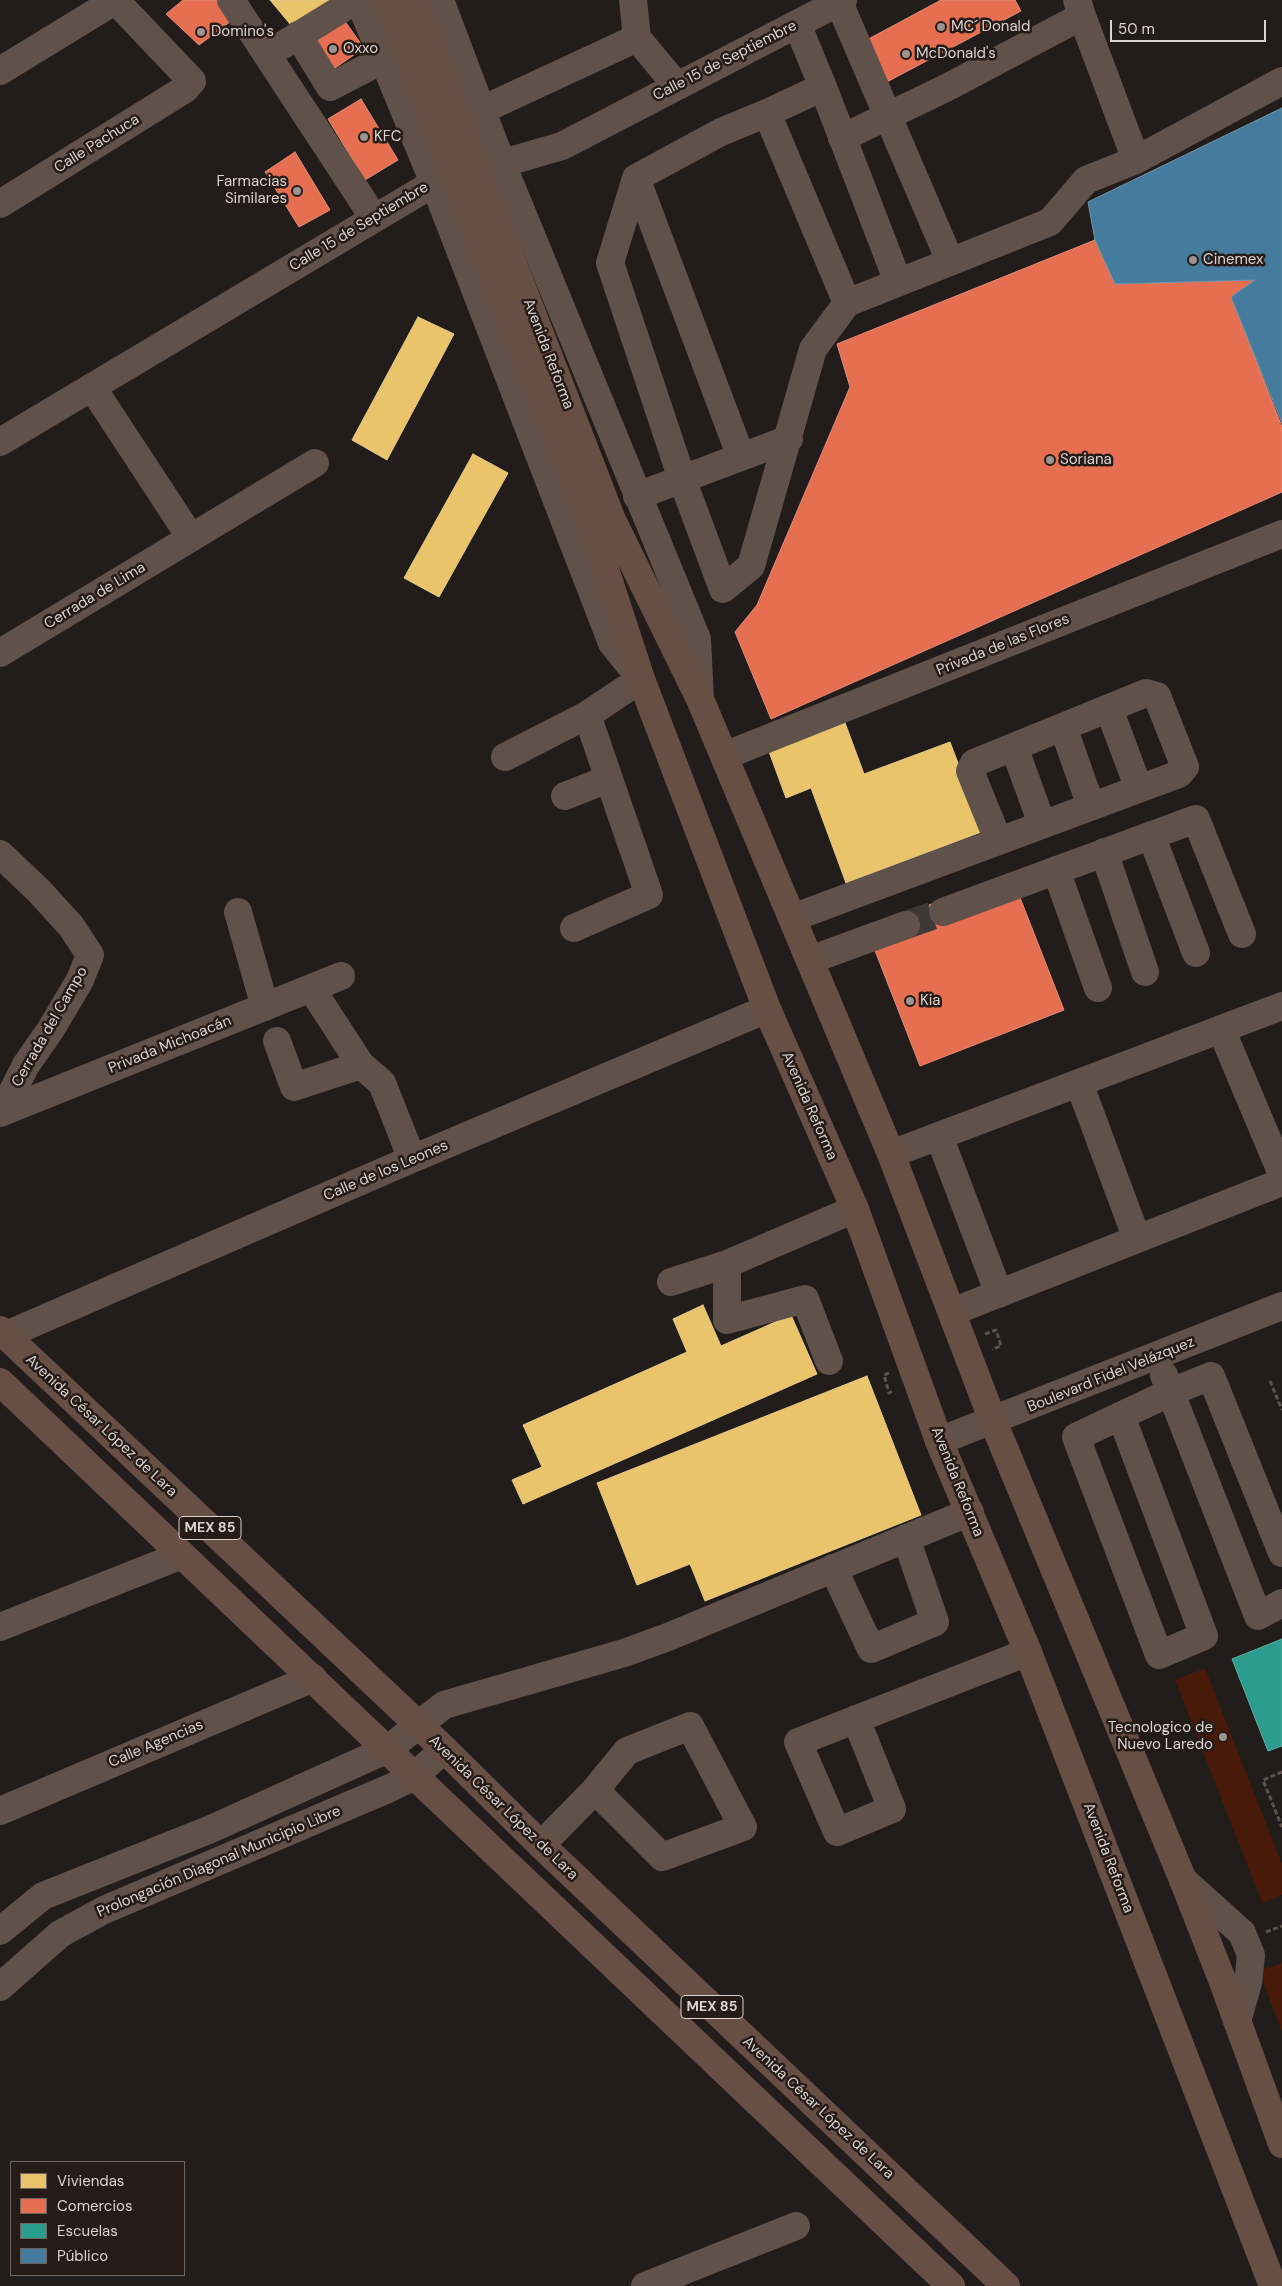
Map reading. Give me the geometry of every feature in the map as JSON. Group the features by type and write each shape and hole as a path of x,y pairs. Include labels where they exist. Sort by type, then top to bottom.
{"main road":[{"name":"Avenida Reforma","path":"387,0 467,174 612,520 700,700 891,1154 993,1421 1183,1880 1282,2144"},
{"name":"Avenida Reforma","path":"416,0 467,174 592,529 642,679 767,1009 855,1208 940,1441 1028,1652 1273,2286"},
{"name":"Avenida César López de Lara","path":"3,1333 444,1749 541,1846 1006,2286"},
{"name":"MEX 85","path":"0,1382 951,2286"}],"street":[{"path":"0,71 115,0"},
{"name":"Calle Pachuca","path":"0,204 185,89 192,81 115,0"},
{"path":"231,0 374,218"},
{"path":"268,56 298,35 357,0"},
{"name":"Avenida Reforma","path":"357,0 382,60 467,174 637,496 697,639 700,700"},
{"name":"Avenida Reforma","path":"440,0 482,110 467,174"},
{"path":"632,0 637,38 677,86"},
{"path":"841,1 950,261"},
{"name":"Calle 15 de Septiembre","path":"0,442 374,218 467,174 562,146 841,1"},
{"path":"842,138 946,88 1080,8 1136,160"},
{"path":"797,24 823,86 898,282"},
{"path":"298,35 330,87 382,60"},
{"path":"482,110 637,38"},
{"path":"823,86 767,113 721,132 636,178 610,263 682,479 723,589 751,566 789,439 813,349 847,304 950,261 1000,244 1050,222 1086,180 1136,160 1282,81"},
{"path":"767,113 847,304"},
{"path":"636,178 741,457"},
{"path":"92,387 190,538"},
{"path":"637,496 789,439"},
{"name":"Cerrada de Lima","path":"0,653 314,464"},
{"name":"Privada de las Flores","path":"724,756 1282,534"},
{"path":"504,757 587,716 642,679"},
{"path":"792,918 1179,774 1185,767 1156,696 1146,693 974,763 970,771 998,840"},
{"path":"1109,708 1139,789"},
{"path":"574,928 649,895 587,716"},
{"path":"1064,727 1091,806"},
{"path":"1014,747 1042,824"},
{"path":"565,796 608,779"},
{"path":"943,912 1196,819 1242,934"},
{"path":"1150,835 1196,953"},
{"path":"1104,852 1144,972"},
{"name":"Cerrada del Campo","path":"0,854 71,926 90,955 80,980 52,1029 26,1065 1,1112"},
{"path":"1056,870 1098,988"},
{"path":"238,912 265,1007"},
{"path":"810,960 906,925"},
{"name":"Privada Michoacán","path":"1,1112 341,976"},
{"path":"311,988 361,1065 382,1083 412,1159"},
{"path":"891,1154 1282,1006"},
{"name":"Calle de los Leones","path":"3,1333 767,1009"},
{"path":"1221,1029 1282,1174"},
{"path":"277,1041 294,1087 361,1065"},
{"path":"1079,1083 1137,1239"},
{"path":"939,1136 999,1294"},
{"path":"952,1312 1282,1182"},
{"path":"671,1282 727,1264 855,1208"},
{"path":"727,1264 727,1320 805,1299 830,1361"},
{"name":"Boulevard Fidel Velázquez","path":"940,1441 1282,1306"},
{"path":"1157,1356 1258,1616 1282,1603"},
{"path":"1121,1416 1204,1636 1159,1654 1076,1437 1171,1392 1211,1376 1282,1553"},
{"path":"0,1914 211,1829 388,1749 444,1705 624,1653 668,1637 970,1512"},
{"path":"833,1568 871,1649 935,1622 906,1538"},
{"path":"0,1627 182,1554"},
{"path":"856,1719 1028,1652"},
{"name":"Calle Agencias","path":"0,1811 313,1678"},
{"path":"541,1846 595,1790 627,1751 690,1726 743,1827 662,1857 595,1790"},
{"name":"Prolongación Diagonal Municipio Libre","path":"0,1987 60,1934 104,1910 415,1776 444,1749"},
{"path":"211,1829 221,1860"},
{"path":"1183,1880 1242,1933 1251,1955 1248,1983 1237,2021"},
{"path":"0,1932 43,1896"},
{"path":"645,2286 796,2226"}],"path":[{"path":"990,1350 1001,1346 996,1330"},
{"path":"884,1375 889,1393 894,1390"},
{"path":"1270,1381 1282,1410"},
{"path":"1282,1772 1263,1780 1282,1827"}],"shaded area":[{"path":"1205,1668 1282,1864 1282,1895 1262,1903 1175,1680"},
{"path":"1282,1963 1282,2032 1259,1971"}],"building: Viviendas":[{"path":"270,0 331,0 295,30"},
{"path":"418,317 454,334 387,460 352,440"},
{"path":"473,454 508,473 439,597 404,578"},
{"path":"844,720 864,774 950,742 984,831 846,883 811,788 786,798 768,749"},
{"path":"703,1305 721,1346 791,1315 817,1374 523,1504 512,1480 542,1467 523,1425 687,1352 673,1319"},
{"path":"867,1376 921,1515 705,1601 690,1564 637,1585 597,1483"}],"building: Comercios":[{"name":"Domino's","path":"183,0 222,0 235,18 199,45 166,14"},
{"name":"MC´ Donald","path":"941,0 1015,0 1021,11 883,84 861,43"},
{"path":"344,20 364,48 335,68 316,41"},
{"path":"361,99 398,160 365,180 328,119"},
{"name":"Farmacias Similares","path":"295,152 330,210 299,227 265,172"},
{"name":"Soriana","path":"1095,240 1115,284 1255,280 1231,297 1282,427 1282,492 771,719 735,632 757,605 850,387 837,344"},
{"path":"1019,895 1064,1010 920,1066 874,948 902,916 939,901"}],"building: Escuelas":[{"path":"1282,1639 1282,1746 1268,1751 1232,1659"}],"building: Público":[{"name":"Cinemex","path":"1282,108 1282,423 1231,297 1255,280 1115,284 1095,240 1088,202"}],"tunnel":[{"path":"906,925 943,912"}],"place":[{"name":"MC´ Donald","path":"941,27"},
{"name":"Domino's","path":"201,32"},
{"name":"Oxxo","path":"333,49"},
{"name":"McDonald's","path":"906,54"},
{"name":"KFC","path":"364,137"},
{"name":"Farmacias Similares","path":"297,191"},
{"name":"Cinemex","path":"1193,260"},
{"name":"Soriana","path":"1050,460"},
{"name":"Kia","path":"910,1001"},
{"name":"Tecnologico de Nuevo Laredo","path":"1223,1737"}]}
